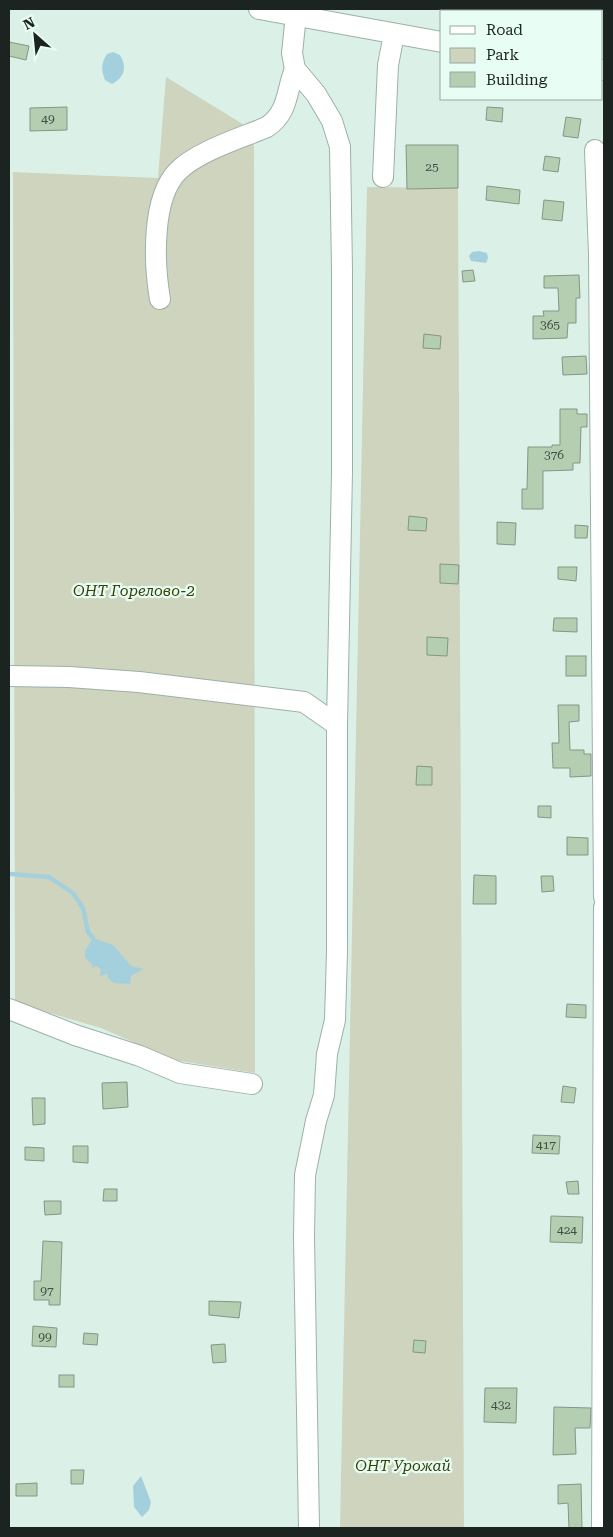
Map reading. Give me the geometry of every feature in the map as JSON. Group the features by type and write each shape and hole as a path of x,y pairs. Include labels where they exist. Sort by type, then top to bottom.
{"street":[{"path":"259,9 440,42"},
{"path":"160,299 155,266 163,194 179,169 195,159 267,127 277,120 283,111 295,69 292,53 296,15"},
{"path":"383,177 388,65 394,34"},
{"path":"295,69 316,94 332,121 340,147 342,472 336,725 338,769 335,1020 327,1054 324,1095 316,1122 305,1175 304,1237 309,1528"},
{"path":"595,150 602,254 600,580 604,897"},
{"path":"9,676 69,676 139,682 304,702 336,725"},
{"path":"602,1528 604,907"},
{"path":"9,1009 74,1035 140,1056 180,1073 252,1084"}],"green space":[{"name":"ОНТ Горелово-2","path":"166,77 254,131 255,1073 174,1060 101,1028 15,1003 13,172 158,178"},
{"name":"ОНТ Урожай","path":"367,187 458,188 464,1528 340,1528"}],"water":[{"path":"113,52 120,55 124,64 124,71 120,78 112,84 105,80 102,67 107,54"},
{"path":"472,252 487,253 486,263 471,261 469,256"},
{"path":"93,938 113,945 131,966 144,969 131,976 130,984 114,983 108,978 108,974 100,976 101,969 96,966 92,968 92,964 85,958 85,951"},
{"path":"141,1476 151,1502 149,1510 142,1517 134,1507 133,1486"}],"building":[{"path":"9,42 29,46 26,60 9,56"},
{"path":"67,107 67,130 30,131 30,108"},
{"path":"487,107 503,108 502,122 486,120"},
{"path":"566,117 581,119 578,138 563,136"},
{"path":"406,145 458,145 458,188 407,189"},
{"path":"545,156 560,158 558,172 543,170"},
{"path":"487,186 520,190 519,204 486,200"},
{"path":"544,200 564,202 562,221 542,219"},
{"path":"473,270 475,281 463,282 462,271"},
{"path":"579,275 580,298 576,298 576,323 568,323 567,338 533,339 533,316 544,316 543,311 559,311 558,288 544,288 544,276"},
{"path":"424,334 441,336 440,349 423,348"},
{"path":"586,356 587,374 563,375 562,357"},
{"path":"560,409 577,409 577,414 587,414 587,427 581,427 580,463 573,463 573,470 543,471 543,509 522,509 522,489 527,489 528,447 560,445"},
{"path":"409,516 427,518 426,531 408,530"},
{"path":"497,522 516,523 515,545 497,544"},
{"path":"575,525 588,526 587,538 575,538"},
{"path":"440,564 459,565 458,584 440,583"},
{"path":"558,567 577,567 576,581 558,579"},
{"path":"554,618 577,618 577,632 553,631"},
{"path":"427,637 448,638 447,656 427,655"},
{"path":"566,656 586,656 586,676 566,676"},
{"path":"558,705 579,705 579,721 569,722 570,750 584,750 584,754 591,754 591,776 570,777 570,768 553,768 552,743 559,743"},
{"path":"417,766 432,767 432,785 416,785"},
{"path":"538,806 551,806 551,818 538,817"},
{"path":"567,837 588,838 588,855 567,855"},
{"path":"474,875 496,876 496,904 473,904"},
{"path":"541,876 553,876 554,891 542,892"},
{"path":"567,1004 586,1005 586,1018 566,1017"},
{"path":"127,1082 128,1107 103,1109 102,1083"},
{"path":"563,1086 576,1088 574,1103 561,1102"},
{"path":"32,1098 45,1098 45,1124 33,1125"},
{"path":"533,1135 560,1136 559,1154 532,1153"},
{"path":"73,1146 88,1146 88,1163 73,1162"},
{"path":"25,1147 44,1148 44,1161 25,1160"},
{"path":"578,1181 579,1194 568,1194 566,1182"},
{"path":"104,1189 117,1189 117,1201 103,1201"},
{"path":"44,1201 61,1201 61,1214 45,1215"},
{"path":"551,1216 583,1217 582,1243 550,1242"},
{"path":"43,1241 62,1242 60,1305 49,1305 49,1300 34,1300 34,1281 41,1281"},
{"path":"209,1301 241,1302 239,1318 209,1315"},
{"path":"33,1326 57,1328 56,1347 32,1346"},
{"path":"84,1333 98,1334 97,1345 83,1344"},
{"path":"414,1340 426,1341 425,1353 413,1352"},
{"path":"225,1344 226,1362 213,1363 211,1345"},
{"path":"59,1375 74,1375 74,1387 59,1387"},
{"path":"485,1388 517,1388 516,1423 484,1422"},
{"path":"554,1407 591,1408 590,1428 575,1428 576,1454 553,1455"},
{"path":"71,1470 84,1470 83,1484 71,1484"},
{"path":"37,1483 37,1496 16,1496 16,1484"},
{"path":"581,1484 582,1528 569,1528 568,1503 558,1504 558,1485"}],"waterway":[{"path":"11,874 49,877 73,893 83,908 88,932 93,938"}]}
